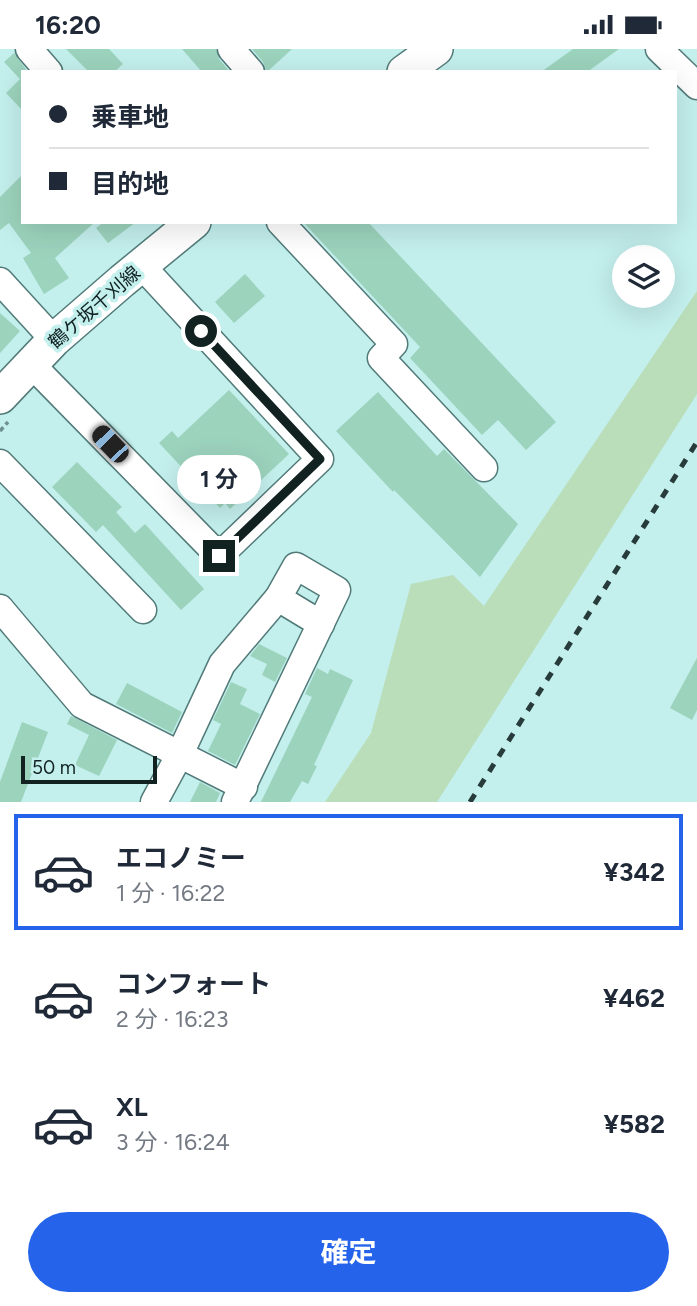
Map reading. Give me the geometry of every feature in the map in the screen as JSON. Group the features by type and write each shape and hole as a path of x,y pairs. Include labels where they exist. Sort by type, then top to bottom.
{"main road":[{"path":"407,70 436,49"},
{"name":"鶴ケ坂千刈線","path":"0,397 54,340 189,224"}],"street":[{"path":"29,49 47,70"},
{"path":"231,49 249,70"},
{"path":"659,49 697,85"},
{"path":"282,224 394,344 381,358 484,468"},
{"path":"32,364 219,556 320,459 141,265"},
{"path":"0,281 54,340"},
{"path":"0,463 143,610"},
{"path":"0,608 82,705 180,754 239,794 337,590 296,566 278,598 222,664 180,754 154,802"},
{"path":"278,598 321,624"}],"green space":[{"path":"697,291 697,394 437,802 325,802 371,733 411,584 453,575 484,606"}],"building":[{"path":"66,49 109,49 123,64 116,70 87,70"},
{"path":"182,49 216,49 219,59 228,70 200,70"},
{"path":"252,49 292,49 269,70 266,70"},
{"path":"573,49 619,49 590,70 544,70"},
{"path":"14,53 27,70 21,70 21,109 6,93 20,79 4,62"},
{"path":"21,176 21,224 93,224 55,258 69,278 44,294 23,258 31,253 9,223 0,230 0,197"},
{"path":"101,224 133,224 108,243 96,228"},
{"path":"305,224 370,224 556,422 526,450 498,420 482,435 410,358 420,347"},
{"path":"245,274 265,296 234,323 215,302"},
{"path":"0,313 20,331 0,353"},
{"path":"229,390 289,454 230,509 225,503 220,508 159,443 172,431 178,438"},
{"path":"378,392 437,456 444,449 518,524 480,577 394,490 393,492 336,431"},
{"path":"77,462 122,507 116,512 135,533 145,524 204,589 181,610 103,525 96,532 52,487"},
{"path":"259,644 287,658 275,682 262,675 267,664 250,656"},
{"path":"697,658 697,710 692,720 670,708"},
{"path":"317,668 328,674 330,669 353,680 308,784 302,781 290,802 261,802 312,697 305,694"},
{"path":"231,682 247,689 240,704 260,714 235,765 208,751 221,724 213,720"},
{"path":"127,683 182,712 172,733 116,704"},
{"path":"71,716 117,740 99,776 75,765 89,735 67,724"},
{"path":"22,722 48,732 21,802 0,802 0,782"},
{"path":"200,782 220,793 216,802 190,802"}],"railway":[{"path":"470,802 697,442"}],"route":[{"path":"201,331 320,459 219,556"}]}
